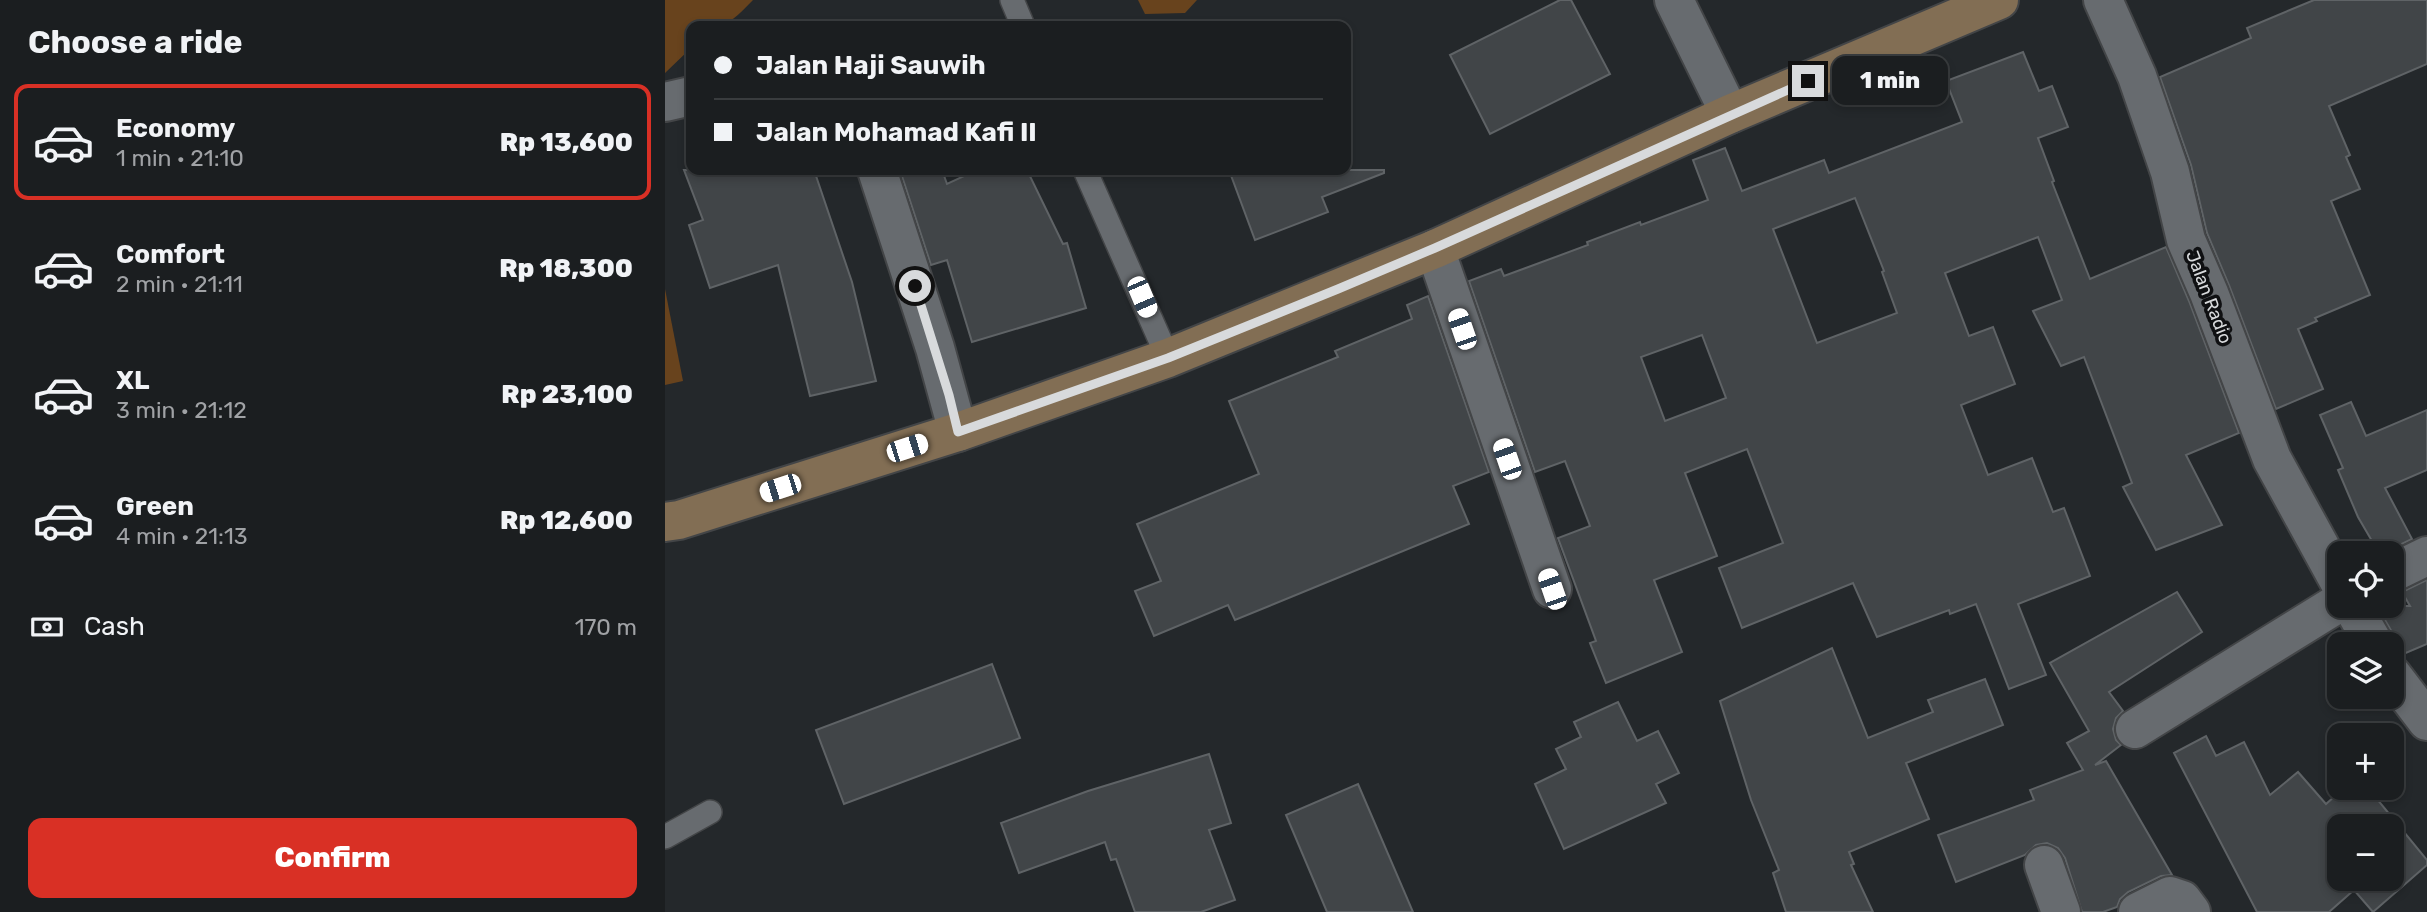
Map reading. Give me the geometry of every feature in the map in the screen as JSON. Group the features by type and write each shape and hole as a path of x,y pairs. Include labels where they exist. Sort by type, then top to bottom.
{"main road":[{"path":"665,522 679,520 958,432 1163,346 1435,248 1725,102 1999,0"}],"street":[{"path":"1674,0 1725,102"},
{"name":"Jalan Radio","path":"2103,0 2143,94 2170,172 2186,240 2209,292 2267,448 2327,559"},
{"path":"665,102 686,97"},
{"path":"879,175 935,348 958,432"},
{"path":"1435,248 1552,589"},
{"path":"2404,567 2427,556"},
{"path":"2135,729 2327,610"},
{"path":"2404,691 2427,721"},
{"path":"2044,865 2061,912"},
{"path":"2137,912 2170,896 2182,900 2191,912"}],"lane":[{"path":"1011,0 1021,21"},
{"path":"1086,175 1163,346"},
{"path":"665,837 711,812"}],"shaded area":[{"path":"665,0 753,0 730,21 686,21 686,53 665,73"},
{"path":"1138,0 1197,0 1185,13 1145,14"},
{"path":"665,289 683,381 665,385"}],"building":[{"path":"1560,0 1571,0 1610,74 1490,134 1450,55"},
{"path":"2314,0 2427,0 2427,64 2329,106 2350,155 2346,157 2360,189 2331,201 2370,295 2315,318 2317,321 2298,329 2323,389 2276,409 2207,233 2191,165 2160,77 2251,38 2247,28"},
{"path":"2023,52 2039,91 2052,86 2068,127 2038,138 2090,279 2166,247 2239,433 2186,455 2222,525 2156,550 2123,487 2132,483 2084,357 2061,366 2033,311 2062,300 2038,237 1945,273 1969,336 1993,327 2015,384 1961,405 1988,475 2032,458 2053,512 2064,508 2090,576 2018,604 2046,675 2009,689 1976,604 1950,614 1949,610 1877,637 1853,583 1742,628 1719,568 1783,543 1747,449 1685,473 1717,556 1654,580 1682,652 1606,683 1590,643 1596,641 1558,538 1590,526 1565,461 1535,472 1469,281 1501,269 1504,276 1588,245 1587,242 1640,222 1641,225 1708,200 1693,160 1725,148 1742,191 1824,160 1829,173 1962,122 1946,81","holes":["1855,198 1884,271 1882,272 1897,313 1817,343 1773,229","1702,335 1726,398 1665,421 1641,357"]},
{"path":"684,170 686,175 816,175 852,282 876,381 810,396 778,265 710,288 689,225 703,220"},
{"path":"1351,170 1384,170 1384,173 1322,197 1328,212 1255,240 1231,175 1351,175"},
{"path":"902,175 944,175 947,184 966,175 1029,175 1063,244 1067,243 1086,308 972,342 947,260 931,265"},
{"path":"1428,296 1489,472 1453,486 1469,524 1235,620 1228,605 1154,636 1135,591 1161,581 1137,524 1259,474 1229,401 1338,357 1335,351 1412,319 1407,305"},
{"path":"2351,402 2366,436 2427,410 2427,470 2385,488 2412,539 2404,543 2372,541 2358,517 2338,470 2343,468 2320,415"},
{"path":"2427,580 2427,644 2404,654 2404,632 2392,632 2384,618 2404,618 2404,606 2410,606 2404,591"},
{"path":"2177,592 2202,632 2109,692 2123,711 2116,718 2113,729 2116,740 2121,745 2095,765 2106,761 2172,875 2161,876 2128,892 2120,899 2117,907 2103,912 2082,912 2065,858 2058,848 2047,843 2036,845 2025,855 1956,882 1938,835 2034,800 2030,790 2083,770 2067,743 2089,731 2050,663"},
{"path":"1832,648 1868,738 1933,712 1928,700 1985,679 2003,725 1906,763 1929,819 1849,852 1854,864 1851,865 1873,912 1786,912 1773,873 1779,870 1751,800 1720,701"},
{"path":"992,664 1020,738 844,804 816,730"},
{"path":"1618,702 1637,741 1658,731 1679,773 1656,784 1666,803 1564,849 1535,784 1566,769 1556,749 1581,737 1574,722"},
{"path":"2206,736 2216,756 2244,742 2270,795 2298,772 2326,804 2330,800 2378,800 2389,814 2327,814 2327,891 2353,891 2329,912 2257,912 2174,753"},
{"path":"1209,754 1231,823 1209,830 1235,900 1201,912 1135,912 1116,859 1111,860 1105,842 1019,873 1001,823 1088,791"},
{"path":"1358,784 1413,912 1327,912 1286,815"},
{"path":"2404,832 2427,860 2427,865 2404,885"},
{"path":"2355,891 2397,891 2373,912"}],"route":[{"path":"915,286 958,432 1168,358 1338,289 1808,81"}]}
